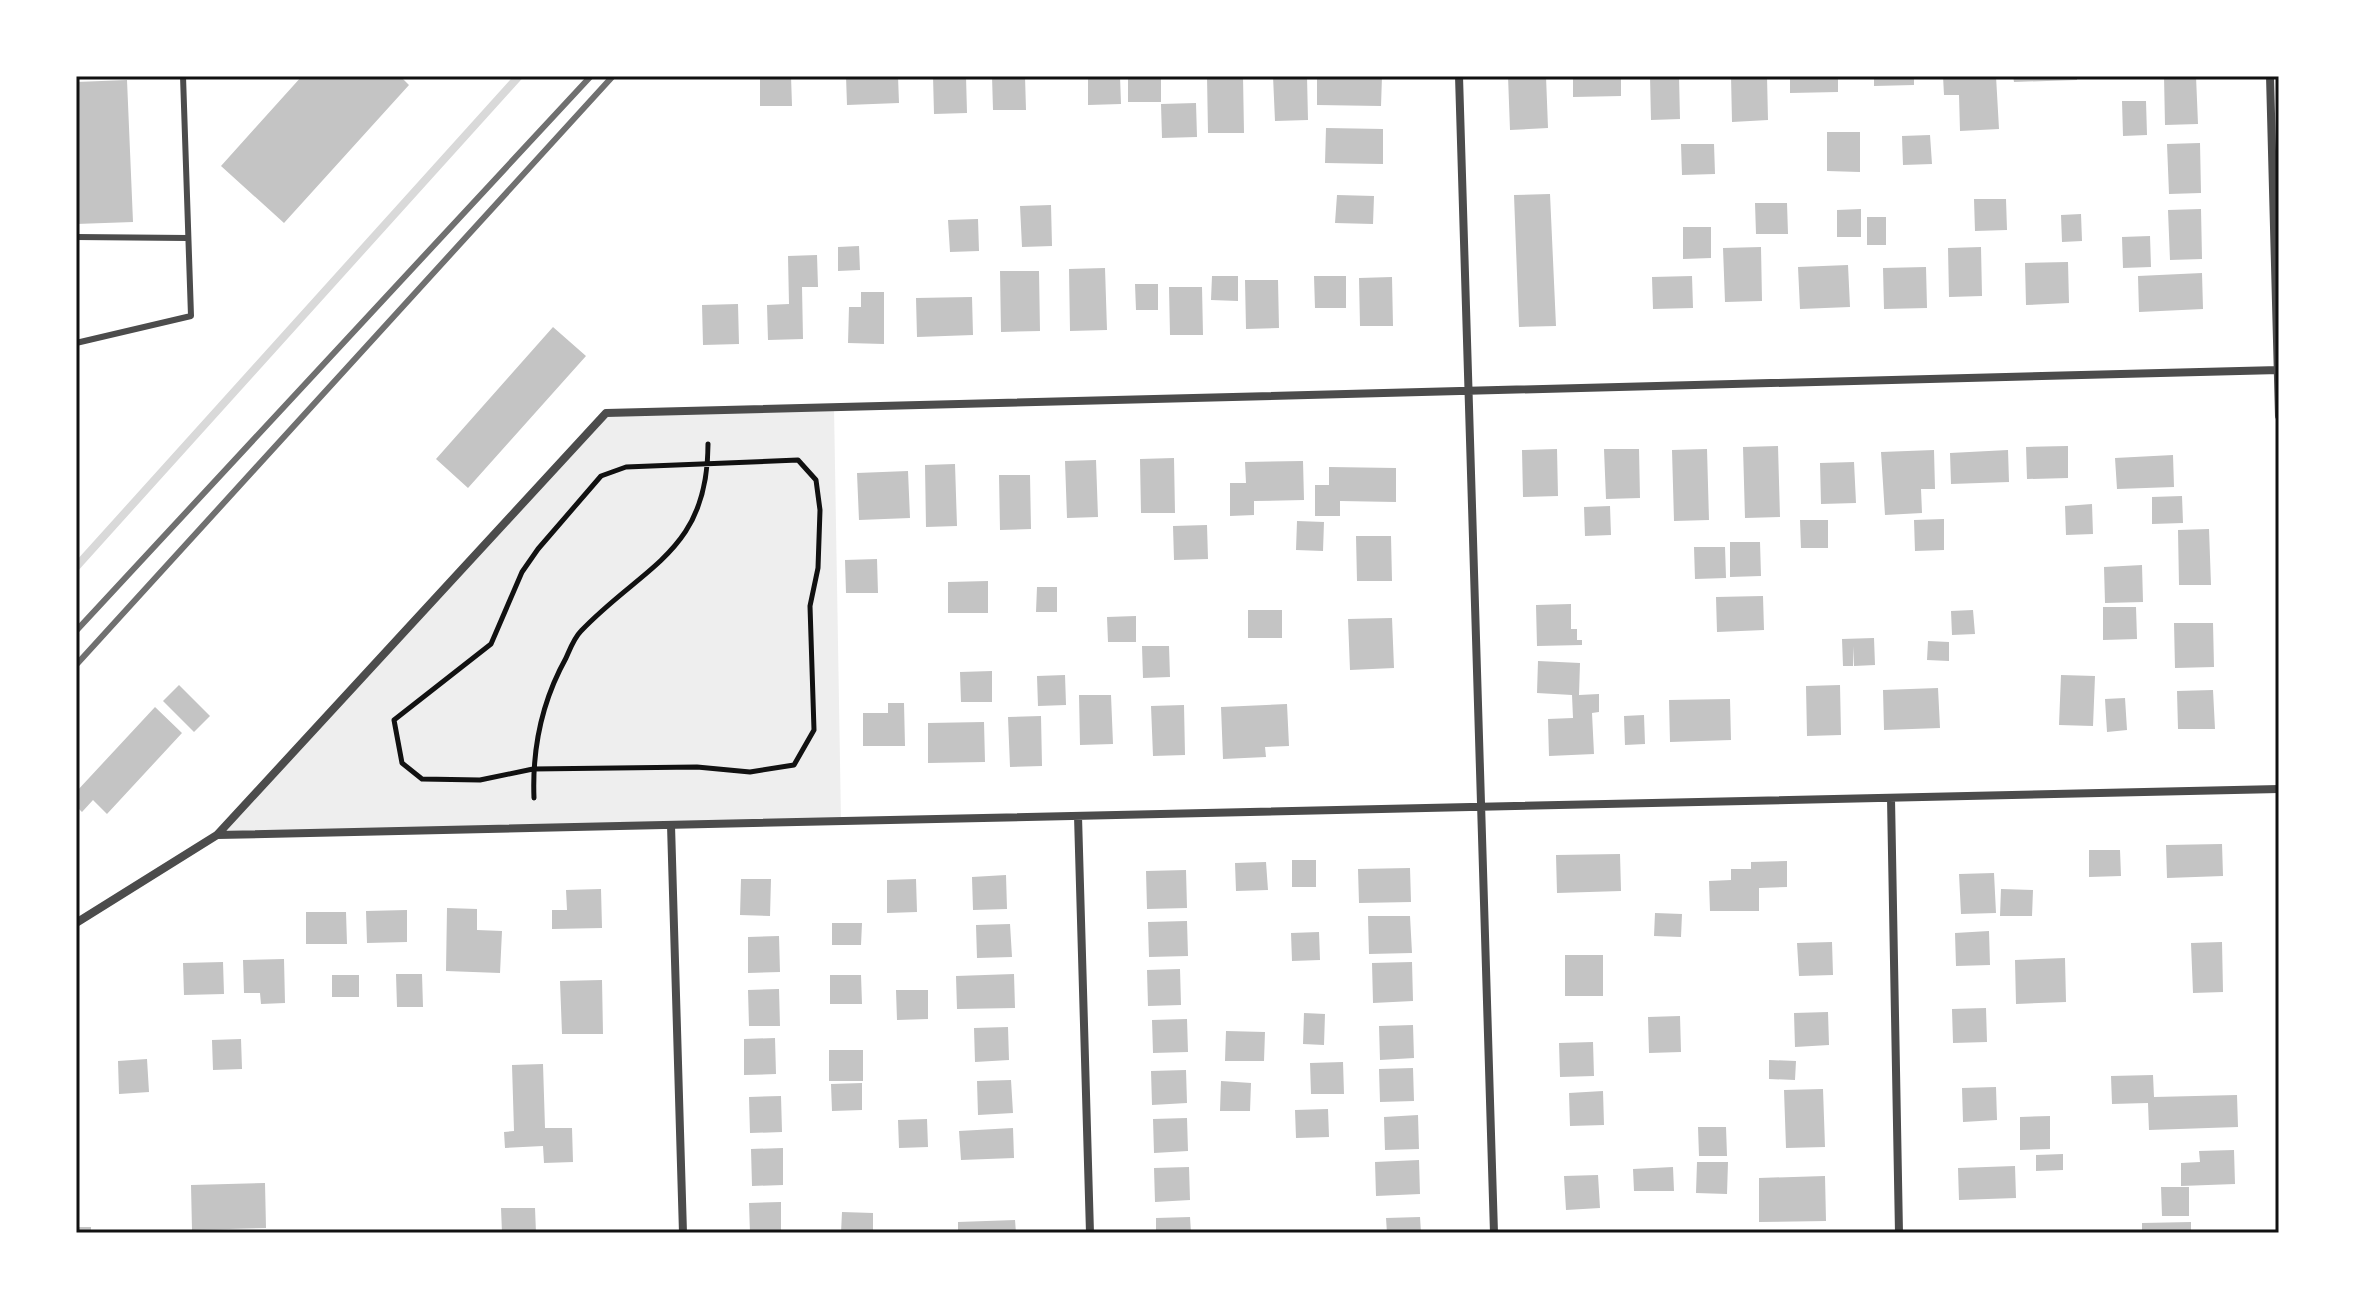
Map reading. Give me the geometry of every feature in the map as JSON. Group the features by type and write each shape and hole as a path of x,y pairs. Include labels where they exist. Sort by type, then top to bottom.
{"street":[{"path":"1459,76 1494,1233"},
{"path":"2270,76 2279,416"},
{"path":"76,923 217,835 606,413 2278,370"},
{"path":"217,835 2279,789"},
{"path":"1891,798 1899,1233"},
{"path":"1078,816 1090,1233"},
{"path":"671,825 683,1233"}],"lane":[{"path":"76,343 191,316 183,76"},
{"path":"76,237 188,238"}],"path":[{"path":"534,798 535,739 560,668 579,633 673,551 688,529 708,477 708,444"},
{"path":"798,460 816,480 820,510 818,568 810,606 814,730 794,765 750,772 697,767 533,769 480,780 422,779 402,763 394,720 491,644 522,572 601,476 626,467 798,460"}],"shaded area":[{"path":"834,407 841,821 217,835 606,413"}],"building":[{"path":"302,76 400,76 409,85 284,223 221,166"},
{"path":"760,76 791,76 792,106 760,106"},
{"path":"846,76 898,76 899,103 847,105"},
{"path":"933,76 966,76 967,113 934,114"},
{"path":"992,76 1025,76 1026,110 993,110"},
{"path":"1088,76 1120,76 1121,104 1088,105"},
{"path":"1128,76 1161,76 1161,102 1128,102"},
{"path":"1207,76 1243,76 1244,133 1208,133"},
{"path":"1273,76 1307,76 1308,120 1275,121"},
{"path":"1317,76 1382,76 1381,106 1317,105"},
{"path":"1508,76 1546,76 1548,128 1510,130"},
{"path":"1573,76 1621,76 1621,96 1573,97"},
{"path":"1650,76 1679,76 1680,119 1651,120"},
{"path":"1731,76 1767,76 1768,120 1732,122"},
{"path":"1790,76 1838,76 1838,92 1790,93"},
{"path":"1874,76 1914,76 1914,85 1874,86"},
{"path":"1943,76 1996,76 1999,129 1960,131 1959,95 1944,95"},
{"path":"2013,76 2077,76 2077,80 2014,82"},
{"path":"2164,76 2196,76 2198,124 2165,125"},
{"path":"127,80 133,222 76,224 76,82"},
{"path":"2122,101 2146,101 2147,135 2123,136"},
{"path":"1196,103 1197,137 1162,138 1161,104"},
{"path":"1326,128 1383,129 1383,164 1325,163"},
{"path":"1827,132 1860,132 1860,172 1827,171"},
{"path":"1930,135 1932,164 1903,165 1902,136"},
{"path":"2200,143 2201,193 2169,194 2167,144"},
{"path":"1681,144 1714,144 1715,174 1682,175"},
{"path":"1550,194 1556,326 1519,327 1514,195"},
{"path":"1337,195 1374,196 1373,224 1335,223"},
{"path":"1974,199 2006,199 2007,230 1975,231"},
{"path":"1755,203 1787,203 1788,234 1756,234"},
{"path":"1051,205 1052,246 1022,247 1020,206"},
{"path":"1861,209 1861,237 1837,237 1837,210"},
{"path":"2201,209 2202,259 2170,260 2168,210"},
{"path":"2081,214 2082,241 2062,242 2061,215"},
{"path":"1867,217 1886,217 1886,245 1867,245"},
{"path":"978,219 979,251 950,252 948,220"},
{"path":"1683,227 1711,227 1711,258 1683,259"},
{"path":"2150,236 2151,267 2123,268 2122,237"},
{"path":"859,246 860,270 838,271 838,247"},
{"path":"1761,247 1762,301 1725,302 1723,248"},
{"path":"1981,247 1982,296 1949,297 1948,248"},
{"path":"817,255 818,287 802,287 803,339 768,340 767,305 789,304 788,256"},
{"path":"2068,262 2069,303 2026,305 2025,263"},
{"path":"1848,265 1850,307 1800,309 1798,267"},
{"path":"1926,267 1927,308 1884,309 1883,268"},
{"path":"1105,268 1107,330 1070,331 1069,269"},
{"path":"1000,271 1039,271 1040,331 1001,332"},
{"path":"2202,273 2203,309 2139,312 2138,276"},
{"path":"1212,276 1238,276 1238,301 1211,300"},
{"path":"1314,276 1346,276 1346,308 1315,308"},
{"path":"1692,276 1693,308 1653,309 1652,277"},
{"path":"1392,277 1393,326 1360,326 1359,278"},
{"path":"1245,280 1278,280 1279,328 1246,329"},
{"path":"1135,284 1158,284 1158,310 1136,310"},
{"path":"1169,287 1202,287 1203,335 1170,335"},
{"path":"861,292 884,292 884,344 848,343 849,307 861,307"},
{"path":"972,297 973,335 917,337 916,298"},
{"path":"738,304 739,344 703,345 702,305"},
{"path":"553,327 586,356 468,488 436,459"},
{"path":"1778,446 1780,517 1745,518 1743,447"},
{"path":"2068,446 2068,478 2027,479 2026,447"},
{"path":"1557,449 1558,496 1523,497 1522,450"},
{"path":"1604,449 1639,449 1640,498 1606,499"},
{"path":"1707,449 1709,520 1674,521 1672,450"},
{"path":"1934,450 1935,489 1921,489 1922,513 1885,515 1881,452"},
{"path":"2008,450 2009,482 1951,484 1950,453"},
{"path":"2173,455 2174,487 2117,489 2115,458"},
{"path":"1174,458 1175,513 1141,513 1140,459"},
{"path":"1096,460 1098,517 1067,518 1065,461"},
{"path":"1303,461 1304,500 1254,501 1254,515 1230,516 1230,483 1246,483 1245,462"},
{"path":"1854,462 1856,503 1821,504 1820,463"},
{"path":"955,464 957,526 926,527 925,465"},
{"path":"1329,467 1396,468 1396,502 1340,501 1340,516 1315,516 1315,485 1329,485"},
{"path":"908,471 910,518 859,520 857,473"},
{"path":"999,475 1030,475 1031,529 1000,530"},
{"path":"2182,496 2183,523 2152,524 2152,497"},
{"path":"2092,504 2093,534 2066,535 2065,506"},
{"path":"1610,506 1611,535 1585,536 1584,507"},
{"path":"1944,519 1944,550 1915,551 1914,520"},
{"path":"1800,520 1828,520 1828,548 1801,548"},
{"path":"1297,521 1324,522 1323,551 1296,550"},
{"path":"1207,525 1208,559 1174,560 1173,526"},
{"path":"2209,529 2211,585 2179,585 2178,530"},
{"path":"1356,536 1391,536 1392,581 1357,581"},
{"path":"1730,542 1760,542 1761,576 1730,577"},
{"path":"1694,547 1725,547 1726,578 1695,579"},
{"path":"877,559 878,593 846,593 845,560"},
{"path":"2142,565 2143,602 2105,603 2104,567"},
{"path":"988,581 988,613 948,613 948,582"},
{"path":"1037,587 1057,587 1057,612 1036,612"},
{"path":"1763,596 1764,630 1717,632 1716,597"},
{"path":"1571,604 1571,629 1577,629 1577,640 1582,640 1582,645 1537,646 1536,605"},
{"path":"2103,607 2136,607 2137,639 2103,640"},
{"path":"1248,610 1282,610 1282,638 1248,638"},
{"path":"1973,610 1975,634 1952,635 1951,611"},
{"path":"1136,616 1136,642 1108,642 1107,617"},
{"path":"1392,618 1394,668 1350,670 1348,619"},
{"path":"2174,623 2213,623 2214,667 2175,668"},
{"path":"1874,638 1875,665 1854,666 1853,646 1853,666 1843,666 1842,639"},
{"path":"1928,641 1949,642 1949,661 1927,660"},
{"path":"1142,646 1169,646 1170,677 1143,678"},
{"path":"1538,661 1580,663 1579,695 1599,694 1599,712 1592,713 1594,754 1549,756 1548,719 1573,718 1572,695 1537,693"},
{"path":"992,671 992,702 961,702 960,672"},
{"path":"1065,675 1066,705 1038,706 1037,676"},
{"path":"2061,675 2095,676 2093,726 2059,725"},
{"path":"179,685 210,716 194,732 163,701"},
{"path":"1840,685 1841,735 1807,736 1806,686"},
{"path":"1938,688 1940,728 1884,730 1883,690"},
{"path":"2213,690 2215,729 2178,729 2177,691"},
{"path":"1079,695 1111,695 1113,744 1080,745"},
{"path":"2125,698 2127,730 2107,732 2105,699"},
{"path":"1730,699 1731,740 1670,742 1669,700"},
{"path":"888,703 904,703 905,746 863,746 863,713 888,713"},
{"path":"1287,704 1289,746 1265,747 1266,757 1223,759 1221,707"},
{"path":"1184,705 1185,755 1153,756 1151,706"},
{"path":"155,707 182,733 107,814 93,800 82,812 76,806 76,792"},
{"path":"1644,715 1645,744 1625,745 1624,716"},
{"path":"1041,716 1042,766 1010,767 1008,717"},
{"path":"984,722 985,762 928,763 928,723"},
{"path":"2222,844 2223,876 2167,878 2166,845"},
{"path":"2089,850 2120,850 2121,876 2089,877"},
{"path":"1620,854 1621,891 1557,893 1556,855"},
{"path":"1292,860 1316,860 1316,887 1292,887"},
{"path":"1787,861 1787,887 1759,888 1759,911 1710,911 1709,881 1731,880 1731,869 1751,869 1751,862"},
{"path":"1266,862 1268,890 1236,891 1235,863"},
{"path":"1410,868 1411,902 1359,903 1358,869"},
{"path":"1186,870 1187,908 1147,909 1146,871"},
{"path":"1994,873 1996,913 1961,914 1959,874"},
{"path":"1006,875 1007,909 973,910 972,877"},
{"path":"741,879 771,879 770,916 740,915"},
{"path":"916,879 917,912 887,913 887,880"},
{"path":"601,889 602,928 552,929 552,910 567,910 566,890"},
{"path":"2001,889 2033,890 2032,916 2000,916"},
{"path":"447,908 477,909 477,930 502,931 500,973 446,971"},
{"path":"407,910 407,942 367,943 366,911"},
{"path":"306,912 346,912 347,944 306,944"},
{"path":"1655,913 1682,914 1681,937 1654,936"},
{"path":"1368,916 1410,916 1412,953 1369,954"},
{"path":"1187,921 1188,956 1149,957 1148,922"},
{"path":"832,923 862,923 861,945 832,945"},
{"path":"1010,924 1012,957 977,958 976,925"},
{"path":"1989,931 1990,965 1956,966 1955,933"},
{"path":"1319,932 1320,960 1292,961 1291,933"},
{"path":"779,936 780,972 748,973 748,937"},
{"path":"1832,942 1833,975 1799,976 1797,943"},
{"path":"2222,942 2223,992 2193,993 2191,943"},
{"path":"1565,955 1603,955 1603,996 1565,996"},
{"path":"2065,958 2066,1002 2016,1004 2015,960"},
{"path":"284,959 285,1003 261,1004 260,993 244,993 243,960"},
{"path":"223,962 224,994 184,995 183,963"},
{"path":"1412,962 1413,1001 1373,1003 1372,963"},
{"path":"1180,969 1181,1005 1148,1006 1147,970"},
{"path":"396,974 422,974 423,1007 397,1007"},
{"path":"1014,974 1015,1008 957,1009 956,976"},
{"path":"332,975 359,975 359,997 332,997"},
{"path":"830,975 861,975 862,1004 830,1004"},
{"path":"602,980 603,1034 562,1034 560,981"},
{"path":"779,989 780,1026 749,1026 748,990"},
{"path":"896,990 928,990 928,1019 897,1020"},
{"path":"1986,1008 1987,1042 1953,1043 1952,1009"},
{"path":"1828,1012 1829,1045 1795,1047 1794,1013"},
{"path":"1304,1013 1325,1014 1324,1045 1303,1044"},
{"path":"1680,1016 1681,1052 1649,1053 1648,1017"},
{"path":"1187,1019 1188,1052 1153,1053 1152,1020"},
{"path":"1413,1025 1414,1058 1380,1060 1379,1026"},
{"path":"1008,1027 1009,1060 975,1062 974,1028"},
{"path":"1226,1031 1265,1032 1264,1061 1225,1061"},
{"path":"775,1038 776,1074 744,1075 744,1039"},
{"path":"241,1039 242,1069 213,1070 212,1040"},
{"path":"1593,1042 1594,1076 1560,1077 1559,1043"},
{"path":"829,1050 863,1050 863,1081 829,1081"},
{"path":"147,1059 149,1092 119,1094 118,1061"},
{"path":"1769,1060 1796,1061 1795,1080 1769,1079"},
{"path":"1343,1062 1344,1094 1311,1094 1310,1063"},
{"path":"543,1064 545,1128 572,1128 573,1162 544,1163 543,1146 505,1148 504,1132 514,1131 512,1065"},
{"path":"1413,1068 1414,1101 1380,1102 1379,1069"},
{"path":"1186,1070 1187,1103 1152,1105 1151,1071"},
{"path":"2153,1075 2154,1097 2237,1095 2238,1127 2149,1130 2148,1103 2112,1104 2111,1076"},
{"path":"1011,1080 1013,1113 978,1115 977,1081"},
{"path":"1221,1081 1251,1083 1250,1111 1220,1111"},
{"path":"862,1083 862,1110 832,1111 831,1084"},
{"path":"1996,1087 1997,1120 1963,1122 1962,1088"},
{"path":"1823,1089 1825,1147 1786,1148 1784,1090"},
{"path":"1603,1091 1604,1125 1570,1126 1569,1093"},
{"path":"781,1096 782,1132 750,1133 749,1097"},
{"path":"1328,1109 1329,1137 1296,1138 1295,1110"},
{"path":"1418,1115 1419,1149 1385,1150 1384,1117"},
{"path":"2050,1116 2050,1149 2020,1150 2020,1117"},
{"path":"1187,1118 1188,1151 1154,1153 1153,1119"},
{"path":"927,1119 928,1147 899,1148 898,1120"},
{"path":"1698,1127 1726,1127 1727,1156 1699,1156"},
{"path":"1013,1128 1014,1158 961,1160 959,1131"},
{"path":"783,1148 783,1185 752,1186 751,1149"},
{"path":"2234,1150 2235,1184 2181,1186 2181,1163 2200,1162 2199,1151"},
{"path":"2063,1154 2063,1170 2036,1171 2036,1155"},
{"path":"1419,1160 1420,1194 1376,1196 1375,1162"},
{"path":"1697,1162 1728,1162 1727,1194 1696,1193"},
{"path":"2015,1166 2016,1198 1959,1200 1958,1168"},
{"path":"1189,1167 1190,1200 1155,1202 1154,1168"},
{"path":"1673,1167 1674,1191 1634,1191 1633,1169"},
{"path":"1598,1175 1600,1208 1566,1210 1564,1176"},
{"path":"1825,1176 1826,1221 1759,1222 1759,1178"},
{"path":"265,1183 266,1228 192,1230 191,1185"},
{"path":"2161,1187 2189,1187 2189,1216 2162,1216"},
{"path":"781,1202 781,1233 750,1233 749,1203"},
{"path":"501,1208 535,1208 536,1233 502,1233"},
{"path":"842,1212 873,1213 873,1233 841,1233"},
{"path":"1190,1217 1191,1233 1156,1233 1156,1218"},
{"path":"1420,1217 1421,1233 1387,1233 1386,1218"},
{"path":"1015,1220 1016,1233 958,1233 958,1222"},
{"path":"2191,1222 2191,1233 2142,1233 2142,1223"},
{"path":"76,1227 91,1227 91,1233 76,1233"}],"waterway":[{"path":"76,567 519,76"}],"railway":[{"path":"76,631 591,76"},
{"path":"76,665 613,76"}]}
